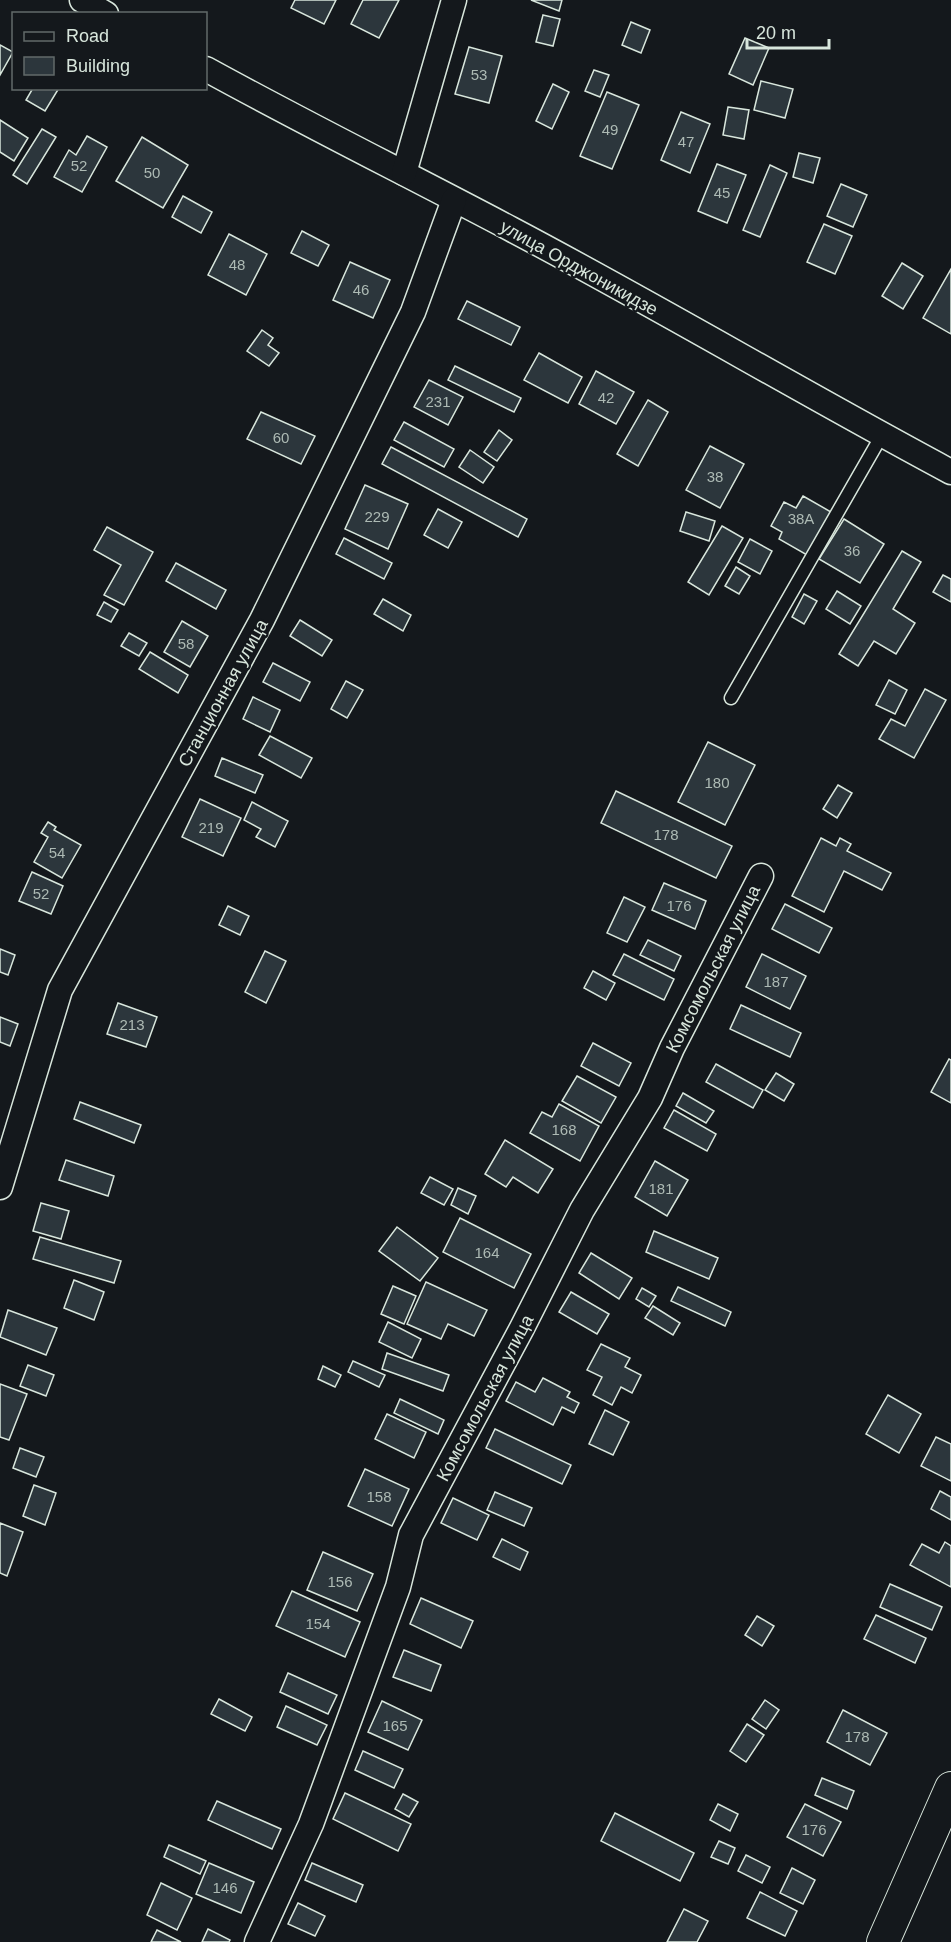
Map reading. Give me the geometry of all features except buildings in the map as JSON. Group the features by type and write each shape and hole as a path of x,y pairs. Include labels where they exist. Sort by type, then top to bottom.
{"street":[{"path":"82,0 103,12"},
{"path":"404,173 454,0"},
{"name":"улица Орджоникидзе","path":"207,70 352,149 404,173 510,229 951,472"},
{"name":"Станционная улица","path":"0,1187 60,990 262,621 413,312 454,200"},
{"name":"Комсомольская улица","path":"257,1942 311,1824 398,1587 411,1535 522,1328 582,1210 650,1098 672,1048 762,876"},
{"path":"883,1942 951,1788"}],"lane":[{"path":"731,698 882,435"}]}
